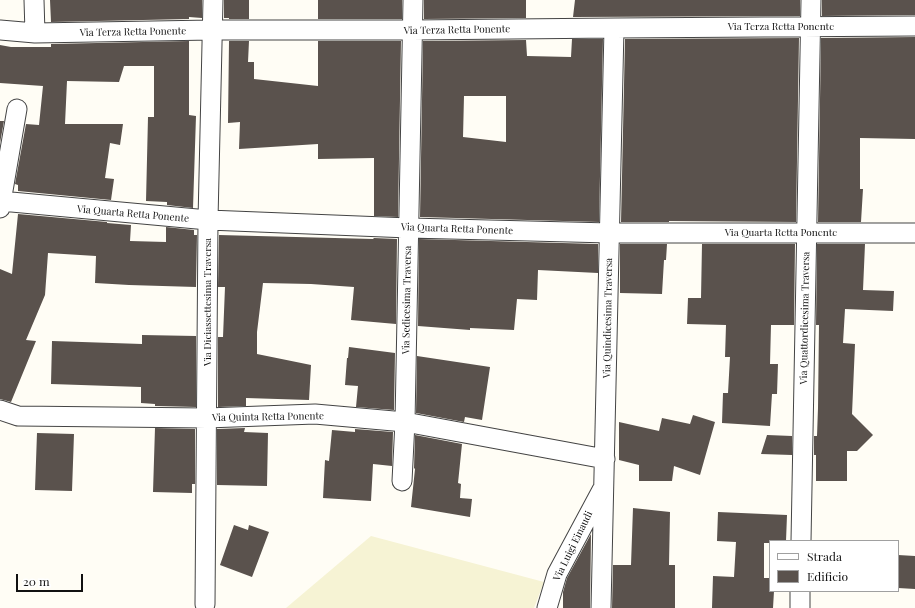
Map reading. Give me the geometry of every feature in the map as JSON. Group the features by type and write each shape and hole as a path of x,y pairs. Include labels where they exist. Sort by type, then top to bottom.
{"street":[{"path":"34,0 35,33"},
{"name":"Via Diciassettesima Traversa","path":"205,604 208,220 213,0"},
{"name":"Via Sedicesima Traversa","path":"402,481 405,422 412,0"},
{"name":"Via Quattordicesima Traversa","path":"801,540 811,27 810,0"},
{"name":"Via Terza Retta Ponente","path":"0,30 35,33 212,30 915,26"},
{"name":"Via Quindicesima Traversa","path":"601,608 614,28"},
{"path":"1,203 17,109"},
{"name":"Via Quarta Retta Ponente","path":"1,203 208,220 408,228 610,234 915,233"},
{"name":"Via Quinta Retta Ponente","path":"0,410 18,416 207,418 315,414 405,422 604,459"},
{"name":"Via Luigi Einaudi","path":"547,608 557,574 604,486"},
{"path":"800,592 800,608"}],"shaded area":[{"path":"371,536 544,582 534,608 286,608"}],"building":[{"path":"50,0 202,0 202,18 189,17 189,19 51,22"},
{"path":"224,0 249,0 249,19 224,18"},
{"path":"318,0 402,0 402,19 318,19"},
{"path":"424,0 526,0 526,18 424,19"},
{"path":"575,0 800,0 800,16 573,17"},
{"path":"822,0 915,0 915,15 822,16"},
{"path":"915,37 915,139 860,138 860,189 863,189 861,222 818,222 821,38"},
{"path":"799,38 796,222 621,222 625,39"},
{"path":"572,39 603,39 599,222 420,217 423,41 526,40 527,56 571,57","holes":["464,96 506,96 506,142 463,137"]},
{"path":"189,41 189,115 196,116 193,208 167,205 167,202 146,201 148,117 154,117 154,66 124,66 119,82 67,81 65,124 123,124 120,145 110,143 105,178 114,179 111,200 18,191 18,185 15,184 26,124 39,125 43,86 0,83 0,45 11,47 51,47 51,44"},
{"path":"229,41 249,41 248,62 254,62 254,79 318,86 318,41 401,41 398,217 374,216 374,158 318,159 318,144 239,149 240,122 228,123"},
{"path":"0,121 4,121 0,143"},
{"path":"18,214 131,225 130,241 166,242 166,227 194,230 194,235 197,235 196,287 95,283 96,256 48,253 45,295 26,340 36,341 11,402 0,399 0,269 12,274"},
{"path":"219,235 397,239 396,324 351,320 354,287 263,283 257,332 257,354 311,365 309,400 246,398 246,406 218,407 218,337 223,337 225,287 218,287"},
{"path":"419,239 598,244 598,273 538,270 537,300 517,299 514,330 470,328 470,330 418,326"},
{"path":"620,244 667,244 666,260 664,260 662,294 620,293"},
{"path":"702,244 795,244 794,325 771,325 770,364 778,364 777,394 772,394 770,426 722,423 723,393 728,393 730,357 725,357 726,325 687,324 688,298 701,298"},
{"path":"817,244 865,244 863,290 894,291 893,311 845,309 843,343 855,344 852,414 873,435 857,451 847,451 847,481 816,481 814,436 817,436 819,325 816,325"},
{"path":"142,335 196,336 196,407 155,406 155,404 141,403 141,387 51,384 52,341 142,344"},
{"path":"349,347 395,353 394,410 356,407 358,386 345,385"},
{"path":"417,356 490,367 482,420 465,417 464,422 416,413"},
{"path":"693,415 715,422 700,475 674,466 672,481 639,481 639,465 619,460 619,422 659,431 662,418 690,424"},
{"path":"155,428 195,429 195,484 192,484 192,493 153,492"},
{"path":"245,428 244,432 268,433 267,486 217,485 217,429"},
{"path":"355,429 393,432 392,466 373,464 371,501 323,498 325,460 329,461 332,430 355,432"},
{"path":"37,433 74,434 72,491 35,490"},
{"path":"415,435 462,444 458,483 461,484 460,498 472,499 470,517 411,507 415,469"},
{"path":"767,435 792,436 792,455 761,454"},
{"path":"633,508 670,512 669,565 675,565 675,608 612,608 613,565 631,565"},
{"path":"718,512 787,515 786,540 769,540 769,543 764,543 764,578 769,578 769,592 774,592 773,608 712,608 713,576 734,577 736,542 717,541"},
{"path":"234,525 248,530 249,525 269,532 252,577 220,565"},
{"path":"591,534 590,608 563,608 563,592 567,578"},
{"path":"899,555 915,556 915,589 899,588"}]}
